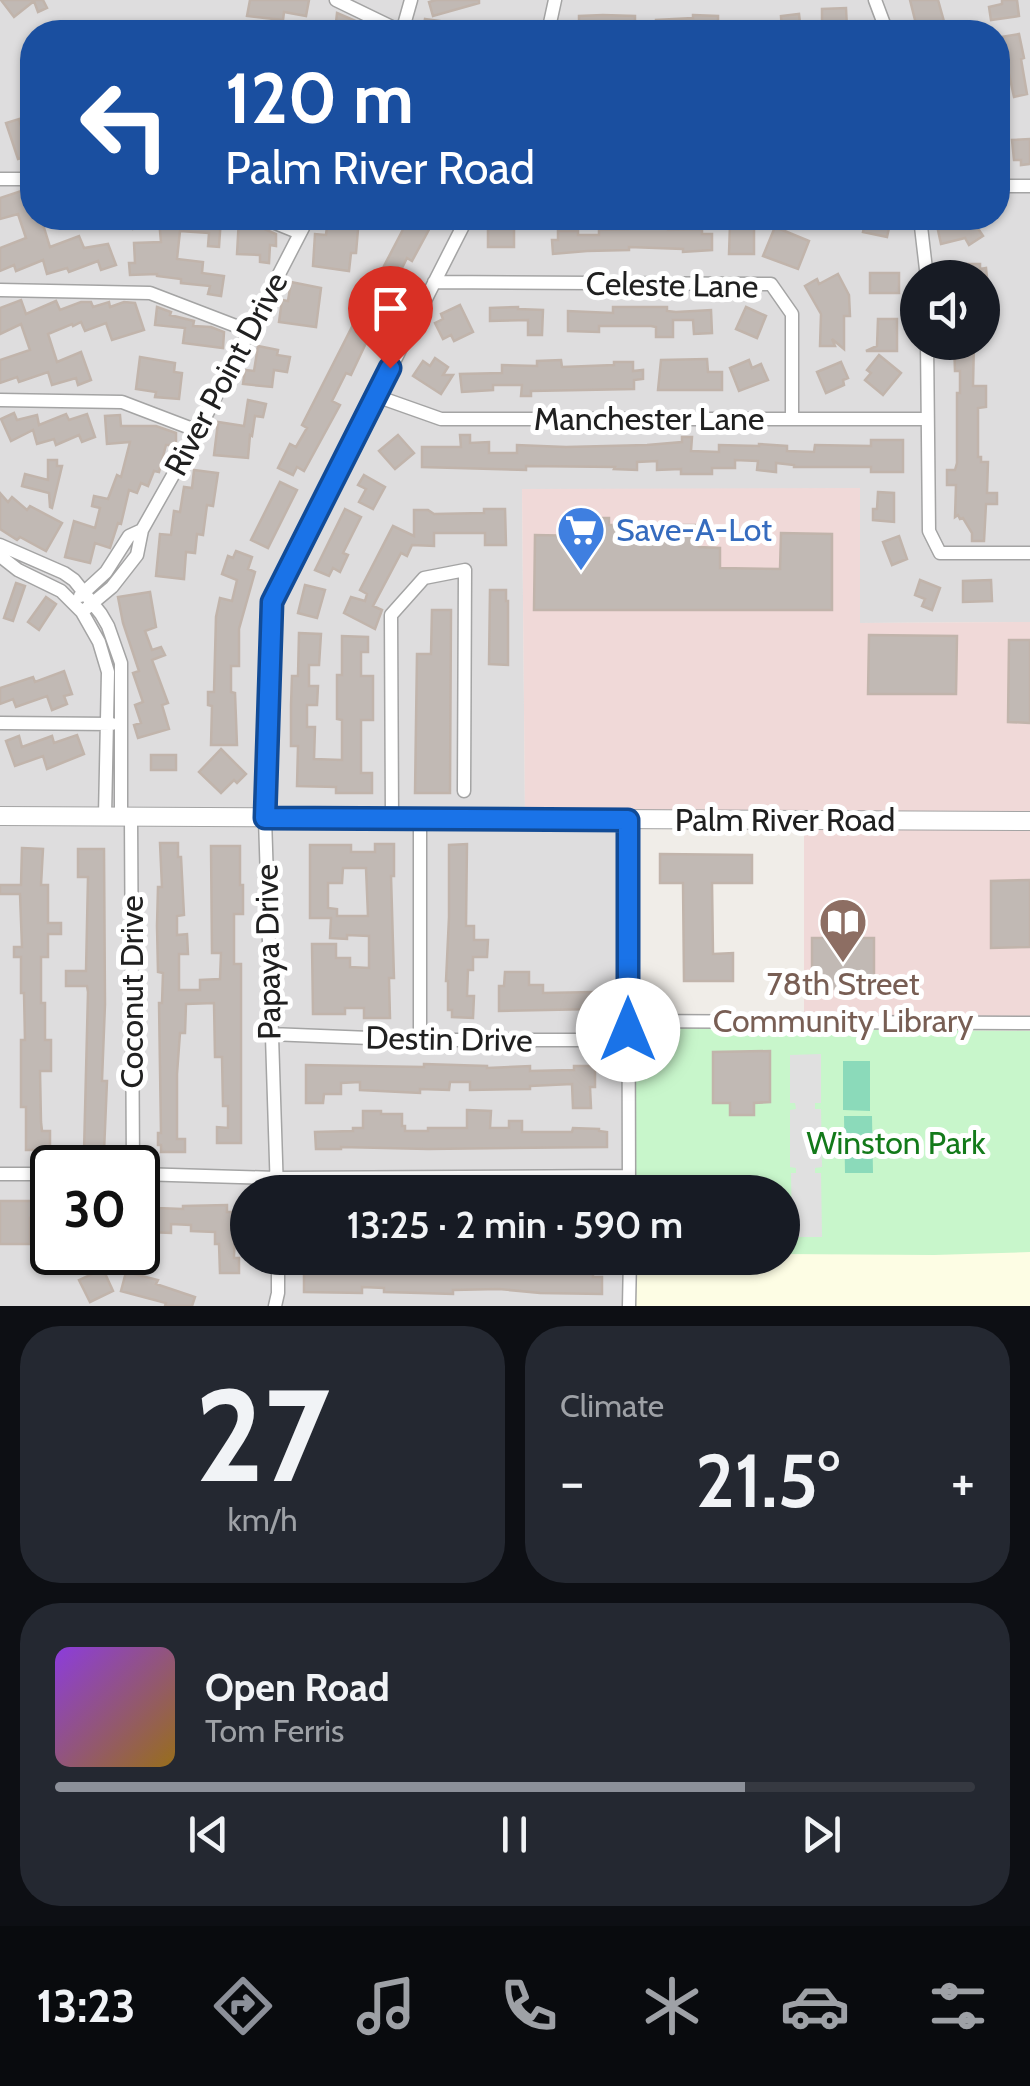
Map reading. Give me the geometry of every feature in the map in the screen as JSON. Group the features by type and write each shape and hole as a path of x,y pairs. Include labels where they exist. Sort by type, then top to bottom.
{"street":[{"path":"336,0 377,20"},
{"path":"293,230 300,233"},
{"name":"River Point Drive","path":"84,603 112,587 137,555 142,530 302,230"},
{"name":"Papaya Drive","path":"276,1175 265,818 272,602 461,230"},
{"path":"921,230 925,260"},
{"name":"Celeste Lane","path":"434,282 770,284 792,314 792,418"},
{"path":"0,290 150,293 249,331"},
{"path":"927,360 929,531 940,553 1030,553"},
{"name":"Manchester Lane","path":"376,396 440,419 926,419"},
{"path":"0,400 122,402 198,431"},
{"path":"0,545 64,572 84,603 108,672 107,724 119,817"},
{"path":"0,556 18,570 84,603 108,626 121,663 119,817"},
{"path":"392,818 392,615 424,578 464,570 464,791"},
{"path":"0,723 122,724"},
{"name":"Palm River Road","path":"0,816 1030,821"},
{"name":"Coconut Drive","path":"119,817 132,1145"},
{"path":"420,819 420,1040"},
{"path":"628,820 629,1175"},
{"path":"628,1021 1030,1023"},
{"name":"Destin Drive","path":"270,1034 420,1040 628,1040"},
{"path":"0,1174 30,1174"},
{"path":"160,1176 230,1181"},
{"path":"274,1306 278,1275"},
{"path":"629,1306 630,1275"}],"shaded area":[{"path":"0,0 1030,0 1030,622 860,623 860,489 522,489 525,816 626,820 624,1175 230,1175 230,1275 625,1275 626,1306 0,1306"},
{"path":"860,488 860,623 1030,622 1030,815 525,816 522,489"},
{"path":"1030,822 1030,1020 804,1019 804,823"},
{"path":"821,1054 821,1103 815,1103 815,1109 821,1109 822,1167 815,1168 815,1173 821,1173 822,1237 800,1237 800,1175 791,1175 796,1168 790,1167 790,1110 796,1109 795,1103 790,1103 790,1055"},
{"path":"800,1250 1030,1252 1030,1306 629,1306 630,1275 800,1275"}],"green space":[{"name":"Winston Park","path":"630,1027 1030,1031 1030,1252 800,1254 800,1175 628,1175"},
{"path":"843,1061 870,1061 870,1111 843,1110"},
{"path":"844,1116 872,1116 873,1173 845,1173"}],"building":[{"path":"1,0 43,0 47,8 38,12 34,1 14,17"},
{"path":"250,0 309,0 306,16 284,12 283,20 247,16"},
{"path":"910,0 938,0 944,20 915,20"},
{"path":"1002,0 1017,0 1019,16 991,20 989,7 1002,4"},
{"path":"429,2 479,3 433,16"},
{"path":"846,8 847,20 822,20 822,9"},
{"path":"799,14 800,20 781,20 781,16"},
{"path":"579,16 635,16 635,20 579,20"},
{"path":"718,16 718,20 656,20"},
{"path":"1019,34 1027,94 1014,97 1010,79 1010,36"},
{"path":"19,119 20,158 18,159 6,123"},
{"path":"1030,139 1030,164 1021,165 1021,160 1014,160 1012,140"},
{"path":"20,191 20,220 18,214 0,219 0,198"},
{"path":"23,230 45,230 50,247 79,236 84,248 108,244 116,265 101,270 98,261 69,272 67,268 47,274 43,260 16,271 14,265 0,271 0,248 26,238"},
{"path":"160,230 220,230 219,247 208,246 209,233 180,231 177,259 203,262 202,273 224,276 221,296 208,294 210,286 181,283 181,279 157,274 130,275 129,263 135,263 134,243 161,242"},
{"path":"238,230 267,230 276,234 276,246 270,245 269,263 260,262 260,255 237,254"},
{"path":"327,230 358,230 349,271 313,266 315,234 326,235"},
{"path":"403,230 429,230 396,280 401,283 387,310 384,309 371,346 366,343 351,375 346,373 332,401 340,405 304,471 297,467 293,475 278,468 290,444 296,447 307,428 302,425 355,321 359,324"},
{"path":"488,230 514,230 514,247 488,247"},
{"path":"599,230 702,230 702,234 712,234 712,250 683,252 629,247 553,254 552,240 558,240 558,231 599,235"},
{"path":"730,230 754,230 754,254 729,254"},
{"path":"774,230 809,241 798,269 763,256"},
{"path":"863,230 889,230 887,237"},
{"path":"938,230 979,230 983,236 969,245 965,238 941,244"},
{"path":"870,273 899,273 899,293 870,293"},
{"path":"838,274 849,295 850,316 844,316 844,349 832,339 835,346 820,346 821,314 805,286"},
{"path":"291,282 321,288 316,327 279,322 282,300 288,301"},
{"path":"21,300 26,314 56,301 60,310 81,302 91,302 93,307 109,302 110,307 135,303 144,330 112,340 106,323 85,331 81,322 72,324 48,334 57,362 81,352 91,380 78,385 76,378 52,385 48,372 19,382 17,377 0,383 0,360 30,350 21,324 0,334 0,308"},
{"path":"460,305 473,332 454,341 451,335 443,339 435,323 443,319 441,314"},
{"path":"157,307 194,321 193,326 224,332 223,348 183,343 185,328 155,325"},
{"path":"613,307 667,307 667,311 676,312 711,310 712,333 694,334 693,320 673,320 673,337 656,337 656,327 651,326 599,326 599,332 568,331 568,311 613,313"},
{"path":"746,307 766,316 757,338 736,329"},
{"path":"490,308 543,310 542,335 528,335 528,320 490,321"},
{"path":"878,319 897,319 897,351 866,351 877,346"},
{"path":"258,346 290,357 287,372 274,370 272,387 243,384 245,370 254,371"},
{"path":"879,355 901,373 883,395 865,380 871,373 867,370"},
{"path":"140,357 175,363 174,372 182,373 179,399 155,397 156,392 136,389"},
{"path":"435,358 448,367 443,375 453,375 441,394 413,376 423,361 430,366"},
{"path":"707,359 708,372 722,372 722,390 658,390 661,360"},
{"path":"561,360 562,367 633,362 633,371 643,370 643,379 634,380 634,389 531,391 531,396 521,396 522,385 493,385 493,390 462,392 460,374 502,373 502,365 537,366 537,361"},
{"path":"749,360 752,368 761,364 768,380 739,391 730,368"},
{"path":"955,360 974,360 973,386 986,386 986,407 978,408 978,457 981,462 988,462 987,493 997,493 997,504 986,504 984,541 972,541 963,518 955,517 956,485 947,485 947,470 955,470 957,463 960,371 955,371"},
{"path":"841,362 848,378 843,380 844,385 826,393 817,372"},
{"path":"248,400 266,404 263,417 255,416 248,458 214,455 218,422 244,426"},
{"path":"14,413 17,420 37,415 39,425 66,414 69,420 87,414 95,437 82,442 79,435 56,445 54,439 37,444 33,430 11,441 1,419"},
{"path":"120,415 121,426 156,426 176,433 176,445 166,445 159,472 154,471 148,486 141,483 137,493 129,490 110,548 95,543 90,563 65,557 74,521 95,528 100,508 92,506 94,496 108,499 117,475 121,477 130,442 107,444 105,416"},
{"path":"398,435 414,453 395,469 379,451"},
{"path":"460,435 470,435 470,443 489,442 489,453 517,453 517,445 647,445 682,442 682,437 692,437 691,451 719,452 719,445 787,446 787,451 814,452 815,445 871,446 871,440 903,440 903,472 776,463 776,472 757,470 758,461 735,460 735,468 712,468 712,474 657,470 657,461 637,462 637,470 422,467 422,447 461,447"},
{"path":"48,460 57,460 57,466 62,466 52,508 49,493 22,486 25,474 48,480"},
{"path":"194,470 218,473 213,506 207,505 203,535 197,534 195,553 186,552 184,579 156,576 160,534 171,535 174,511 180,512 184,487 192,488"},
{"path":"364,475 385,487 373,509 359,502 366,489 358,485"},
{"path":"280,482 297,490 268,548 251,540"},
{"path":"878,492 894,493 894,522 873,520"},
{"path":"0,493 8,502 12,497 27,510 30,506 62,523 46,551 0,529"},
{"path":"345,509 361,517 343,553 348,555 340,572 333,568 329,576 315,570"},
{"path":"484,509 505,509 506,545 485,545 485,533 434,533 434,546 412,545 407,556 401,553 373,606 382,610 375,629 344,613 351,597 365,601 367,594 360,590 393,526 414,536 414,510 434,514 484,513"},
{"path":"600,518 609,518 609,525 698,525 699,547 720,548 720,568 780,569 781,533 832,534 832,610 534,610 535,535 586,536 586,530 592,529 593,524 600,524"},
{"path":"899,536 907,559 892,565 883,542"},
{"path":"236,551 252,557 248,569 255,572 239,629 239,666 231,666 237,745 211,745 212,706 208,705 208,692 214,692 216,617 220,598 232,601 237,580 222,574 228,556 233,558"},
{"path":"920,580 940,588 932,610 922,606 925,599 915,595"},
{"path":"991,580 992,601 963,602 963,581"},
{"path":"16,583 25,586 13,621 4,618"},
{"path":"305,585 325,590 317,618 298,613"},
{"path":"490,590 506,590 508,665 489,664"},
{"path":"150,592 156,627 145,631 152,650 161,647 165,655 152,660 168,703 162,705 169,729 138,738 134,725 141,723 135,705 143,702 133,673 139,671 118,597"},
{"path":"46,597 56,604 39,630 28,622"},
{"path":"432,610 451,610 450,793 415,793 417,654 431,654"},
{"path":"299,633 321,634 319,665 309,665 309,686 318,686 317,705 307,705 307,727 315,727 314,759 342,760 337,675 342,675 342,636 368,637 368,652 361,652 361,676 373,676 373,720 361,720 361,773 372,773 372,793 336,793 336,787 297,786 298,746 291,746 291,705 292,676 298,676"},
{"path":"869,635 957,636 956,694 868,694"},
{"path":"1009,640 1030,640 1030,723 1008,722"},
{"path":"64,671 72,694 64,696 67,704 52,710 47,696 16,707 13,699 0,704 0,688 33,677 35,682"},
{"path":"77,735 84,754 47,769 43,756 15,766 6,741 19,736 22,747 52,736 54,743"},
{"path":"221,749 246,774 221,793 199,772"},
{"path":"151,755 176,755 176,770 151,770"},
{"path":"160,843 178,843 184,915 177,916 177,935 187,934 188,954 179,954 179,990 200,990 200,980 220,979 221,953 212,953 211,846 240,846 243,914 234,914 234,964 241,964 241,1143 217,1143 217,1127 228,1128 228,1106 223,1106 222,1057 215,1057 214,1003 186,1004 185,1033 180,1033 177,1139 185,1139 185,1152 161,1152 158,1145 159,1003 163,973 158,972 157,926 158,887 162,887"},
{"path":"375,844 394,844 394,978 389,978 390,1018 364,1018 364,1008 345,1008 345,1014 313,1014 312,944 336,944 336,958 350,958 350,967 369,968 369,936 330,938 331,918 310,918 310,845 351,845 351,852 375,852","holes":["343,868 366,868 368,916 337,916 337,909 328,908 328,883 342,883"]},
{"path":"467,844 466,926 474,926 474,940 488,940 487,957 473,957 473,970 468,970 467,996 474,996 473,1018 452,1017 446,981 449,845"},
{"path":"22,848 43,849 41,885 48,885 48,923 61,923 61,934 48,934 48,957 41,957 41,1003 45,1003 45,1040 51,1040 51,1071 40,1071 41,1122 42,1131 50,1131 50,1145 30,1145 30,1150 26,1150 26,1107 21,1107 24,993 21,957 14,957 14,947 22,947 20,894 0,894 0,885 21,885"},
{"path":"78,849 104,849 104,1145 84,1145 87,986 66,986 66,971 86,971 88,877 78,877"},
{"path":"660,854 752,855 752,883 712,883 713,954 733,953 733,981 684,981 683,883 660,883"},
{"path":"1030,880 1030,947 991,948 991,881"},
{"name":"78th Street Community Library","path":"812,938 874,938 874,989 812,989"},
{"path":"505,972 529,972 529,985 543,985 543,993 594,992 595,1009 499,1011 499,986 504,986"},
{"path":"770,1051 770,1102 754,1103 754,1115 730,1115 730,1103 713,1103 713,1052"},
{"path":"306,1065 530,1066 530,1071 595,1066 591,1108 573,1108 572,1084 470,1090 470,1082 450,1082 449,1090 420,1089 420,1093 360,1090 360,1082 341,1083 341,1094 324,1094 323,1103 306,1103"},
{"path":"467,1110 491,1111 490,1128 509,1128 509,1121 522,1121 522,1132 599,1129 607,1132 607,1147 316,1149 315,1132 363,1128 363,1111 402,1114 405,1131 428,1131 467,1128"},
{"path":"0,1201 30,1201 30,1244 0,1244"},
{"path":"227,1205 230,1273 220,1273 215,1232 191,1231 191,1225 171,1224 171,1233 160,1232 160,1208"},
{"path":"106,1275 113,1291 90,1302 79,1280"},
{"path":"125,1275 138,1275 195,1297 192,1306 165,1306 166,1303 121,1291"},
{"path":"304,1275 602,1277 602,1294 499,1289 453,1290 453,1294 384,1292 384,1288 362,1287 362,1293 304,1292"}],"place":[{"name":"Save-A-Lot","path":"581,572"},
{"name":"78th Street Community Library","path":"843,964"}],"route":[{"path":"390,368 272,602 265,818 628,820 628,1030"}]}
